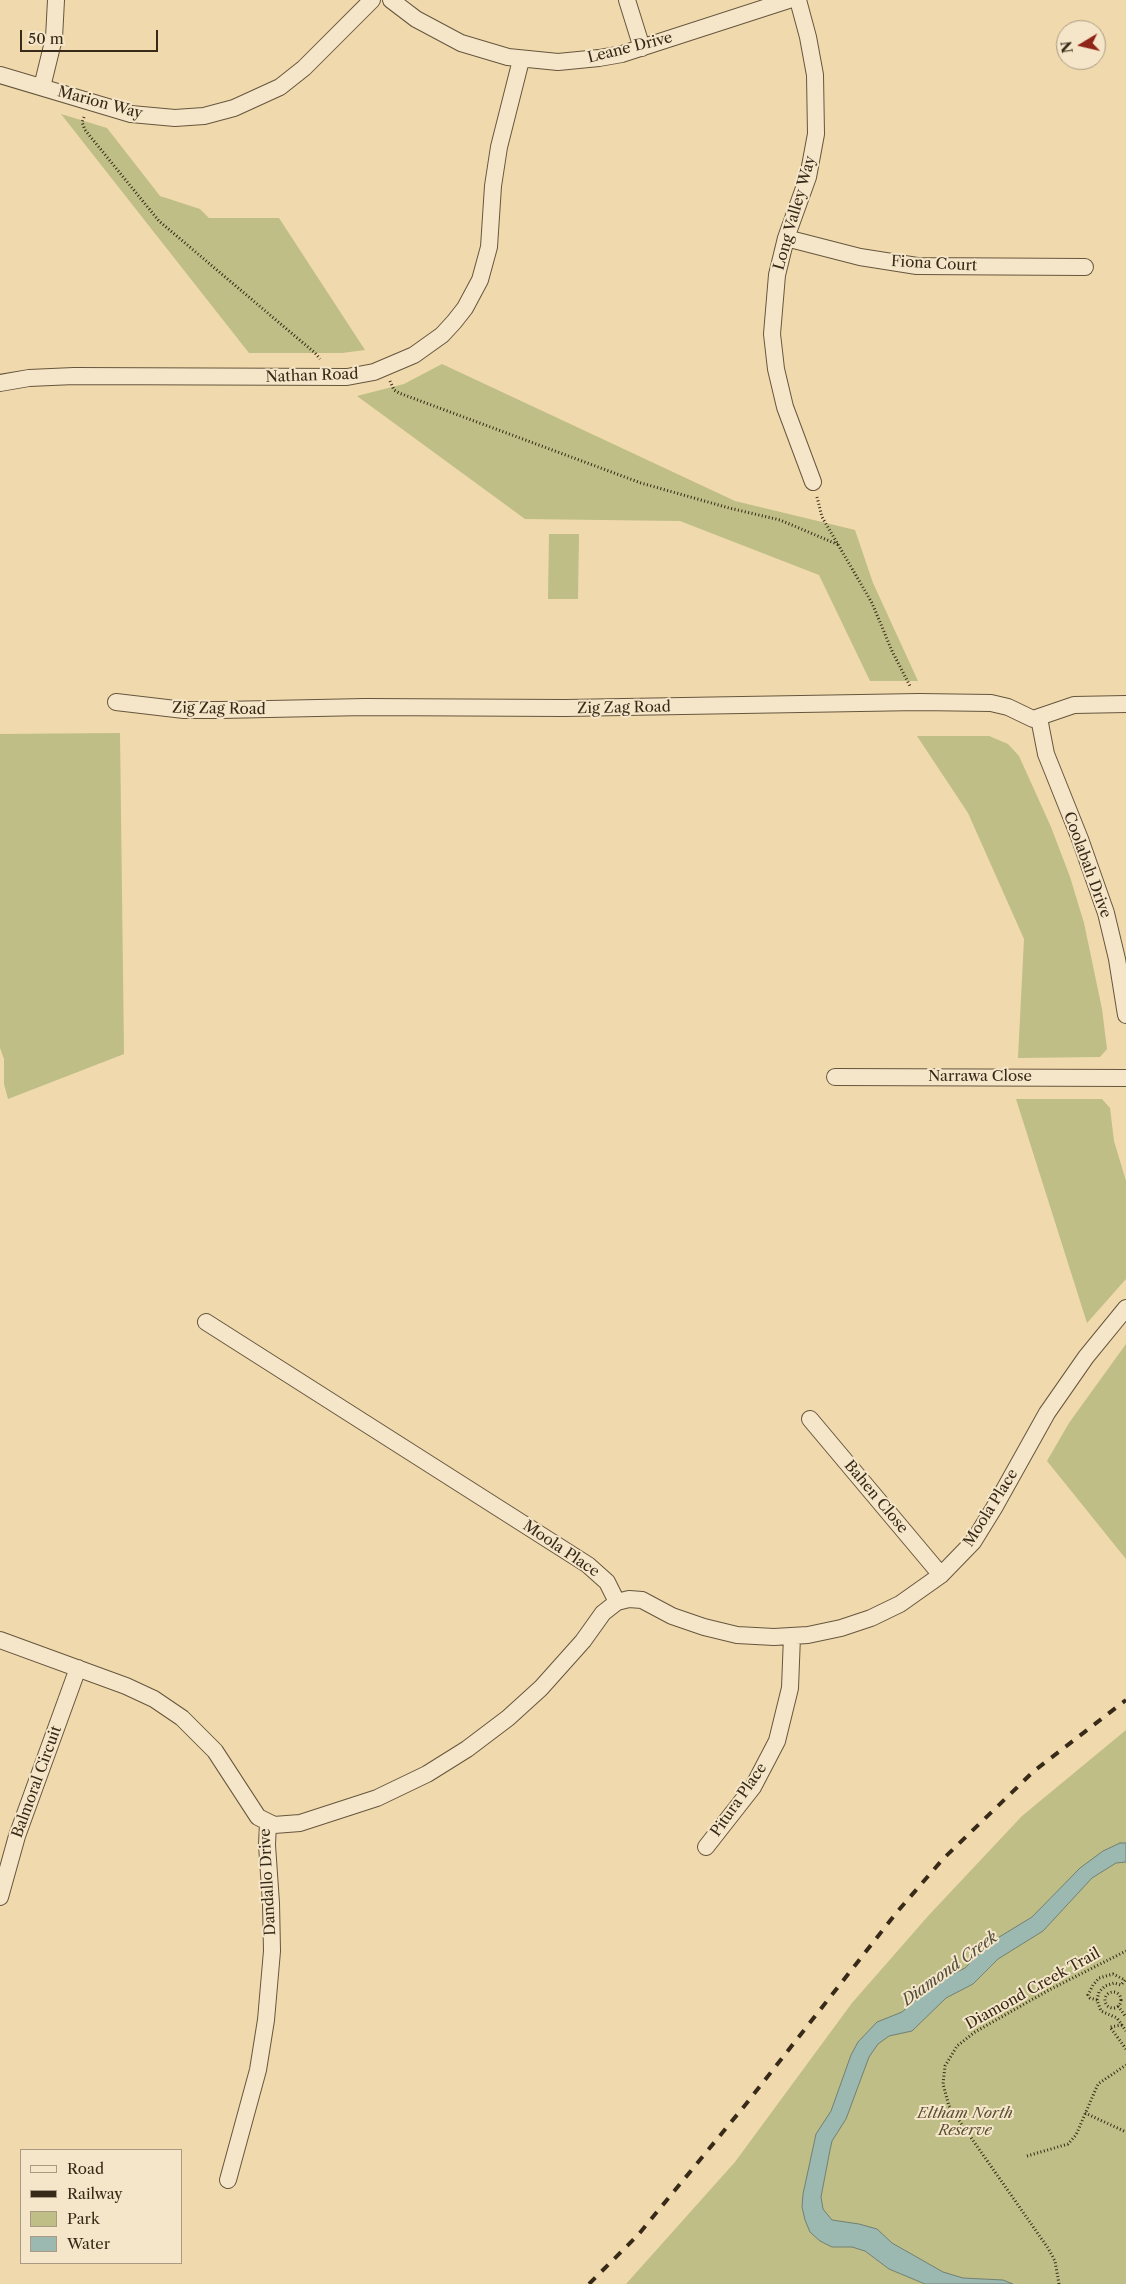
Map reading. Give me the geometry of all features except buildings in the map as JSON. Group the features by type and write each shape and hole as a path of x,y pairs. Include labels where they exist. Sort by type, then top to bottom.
{"street":[{"path":"42,87 54,38 56,0"},
{"name":"Marion Way","path":"0,75 147,117 175,118 220,112 265,95 292,78 372,0"},
{"name":"Leane Drive","path":"391,0 416,19 444,35 484,51 522,60 576,61 599,58 642,48 789,0"},
{"path":"627,0 642,48"},
{"name":"Long Valley Way","path":"798,0 813,57 817,94 816,127 808,177 786,238 776,274 774,351 786,407 813,482"},
{"name":"Nathan Road","path":"0,383 28,378 74,376 347,377 374,372 414,356 442,335 454,322 465,308 480,280 490,247 493,186 499,147 522,60"},
{"name":"Fiona Court","path":"786,238 860,257 917,266 1085,267"},
{"name":"Zig Zag Road","path":"116,702 164,708 221,710 425,706 618,708 919,702 992,703 1008,707 1027,718 1039,718"},
{"path":"1039,718 1074,705 1126,704"},
{"name":"Coolabah Drive","path":"1039,718 1046,754 1080,839 1106,914 1126,1015"},
{"name":"Narrawa Close","path":"835,1077 1126,1078"},
{"name":"Moola Place","path":"206,1322 536,1530 588,1565 608,1582 617,1602 629,1599 642,1600 688,1622 737,1635 792,1636 824,1632 871,1618 900,1604 941,1575 962,1555 982,1528 1047,1413 1086,1357 1126,1308"},
{"name":"Bahen Close","path":"810,1419 941,1575"},
{"path":"268,1823 291,1825 358,1806 402,1787 450,1761 508,1718 541,1688 583,1641 603,1614 617,1602"},
{"name":"Pitura Place","path":"706,1847 752,1787 777,1741 790,1688 792,1636"},
{"name":"Dandallo Drive","path":"0,1640 141,1693 182,1718 215,1751 253,1812 268,1823 267,1845 272,1951 266,2020 258,2070 228,2180"},
{"name":"Balmoral Circuit","path":"0,1898 26,1810 78,1668"}],"path":[{"path":"813,482 822,517 872,603 892,651 919,702"},
{"name":"Diamond Creek Trail","path":"1060,2284 1055,2261 1048,2248 949,2106 943,2084 945,2066 957,2046 971,2035 1049,1990 1126,1951"},
{"path":"1098,2000 1089,1997 1089,1992 1093,1985 1102,1977 1113,1974 1125,1980 1121,1985 1114,1983 1106,1985 1099,1992 1098,2000 1099,2008 1104,2014 1117,2018 1126,2031"},
{"path":"1102,1977 1106,1985"},
{"path":"1109,2006 1105,1998 1108,1993 1113,1992 1121,1997 1118,2006"},
{"path":"1104,2014 1109,2006"},
{"path":"1109,2006 1118,2006"},
{"path":"1118,2006 1126,2017"},
{"path":"1122,2025 1110,2027 1126,2049"},
{"path":"1027,2156 1068,2144 1076,2135 1098,2084 1126,2065"},
{"path":"1085,2113 1126,2132"}],"green space":[{"path":"61,114 107,128 160,196 200,209 209,218 279,218 365,350 342,353 249,353"},
{"path":"442,364 735,501 855,530 873,583 918,681 870,681 819,575 680,521 525,519 357,396 404,384"},
{"path":"549,534 579,534 578,599 548,599"},
{"path":"120,733 124,1054 8,1099 4,1084 4,1059 0,1048 0,734"},
{"path":"917,736 989,736 1008,744 1019,756 1051,827 1070,877 1084,923 1102,1009 1107,1049 1100,1057 1018,1058 1024,939 968,813"},
{"path":"1016,1099 1102,1099 1110,1108 1114,1141 1126,1181 1126,1279 1087,1323"},
{"path":"1126,1344 1126,1559 1047,1461 1069,1423"},
{"name":"Eltham North Reserve","path":"1126,1730 1126,2284 626,2284 735,2162 852,2003 929,1915 1022,1816"}],"water":[{"path":"1120,1843 1126,1843 1126,1862 1116,1863 1092,1878 1043,1931 998,1959 973,1984 946,1998 912,2031 889,2036 878,2044 869,2057 846,2119 832,2141 821,2197 823,2209 832,2220 877,2229 892,2243 943,2272 963,2278 1003,2280 1013,2284 925,2284 889,2269 865,2251 852,2247 832,2247 820,2241 810,2232 805,2220 802,2207 803,2194 816,2134 831,2111 851,2055 858,2042 877,2022 902,2012 936,1982 965,1968 991,1942 1032,1917 1080,1868 1103,1851"}],"railway":[{"path":"589,2284 638,2235 746,2104 897,1912 943,1859 1034,1771 1126,1700"}],"water label":[{"name":"Diamond Creek","path":"950,1969"}]}
